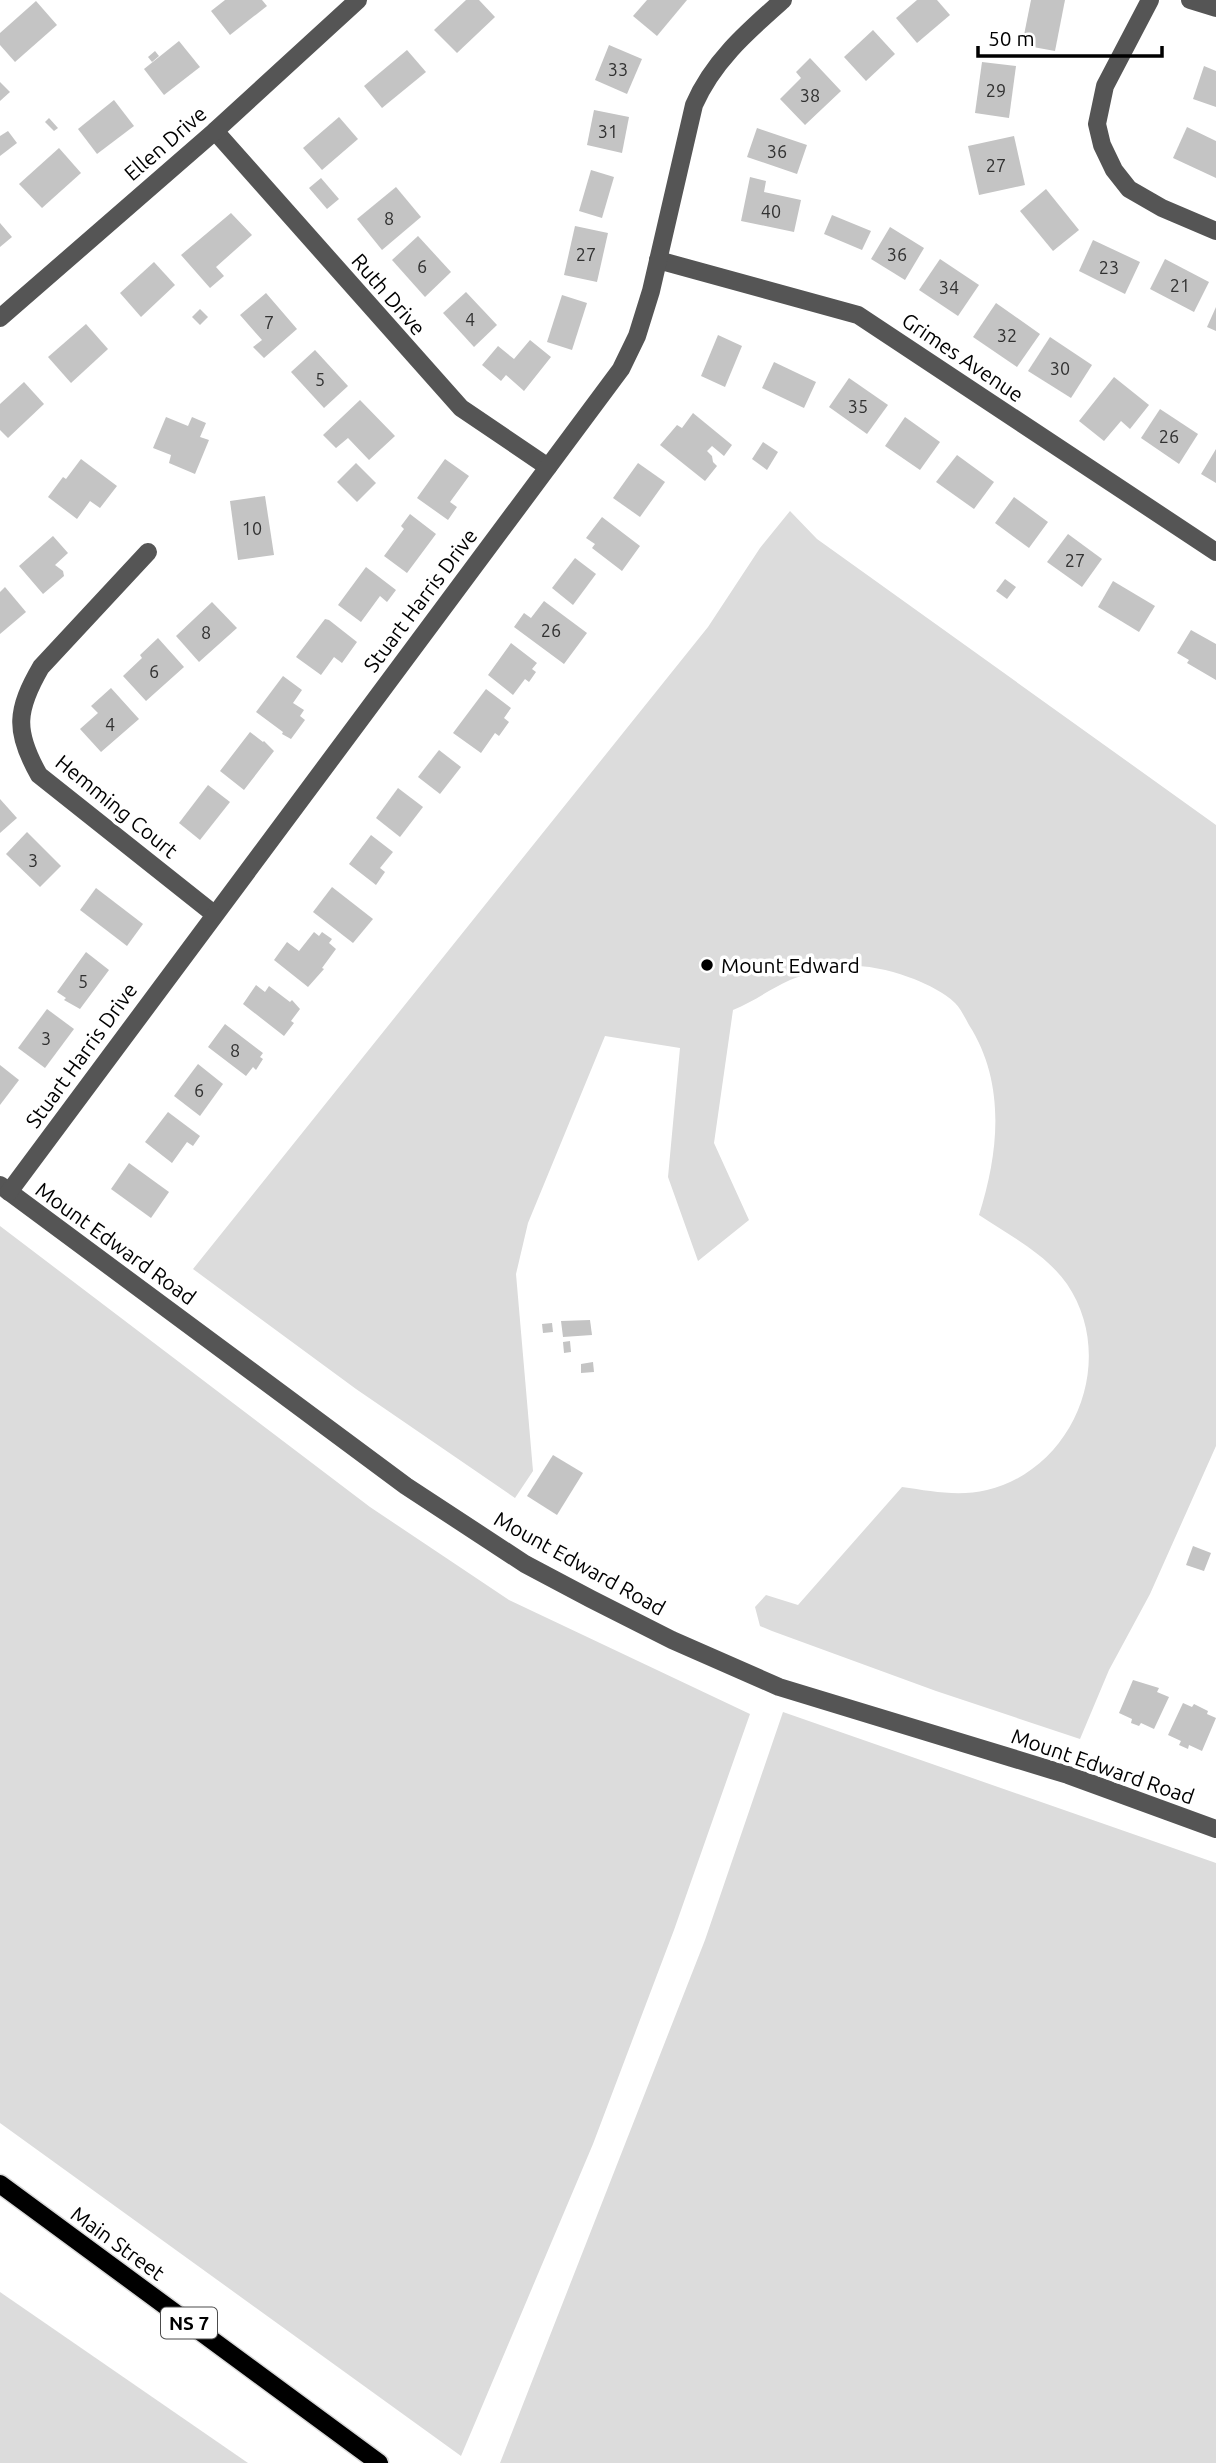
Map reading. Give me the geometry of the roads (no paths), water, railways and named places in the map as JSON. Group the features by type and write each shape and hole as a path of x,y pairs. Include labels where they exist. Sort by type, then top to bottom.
{"main road":[{"name":"Main Street","path":"0,2184 379,2463"}],"street":[{"name":"Ellen Drive","path":"0,318 215,131 358,0"},
{"name":"Stuart Harris Drive","path":"4,1189 214,914 621,369 637,336 651,291 694,105 704,82 744,34 783,0"},
{"path":"1150,0 1105,86 1097,124 1102,145 1114,170 1129,190 1161,208 1216,231"},
{"path":"1190,0 1216,8"},
{"name":"Ruth Drive","path":"215,131 461,408 548,467"},
{"name":"Grimes Avenue","path":"658,260 858,315 1216,552"},
{"name":"Hemming Court","path":"148,552 41,667 22,710 21,731 26,752 38,775 214,914"},
{"name":"Mount Edward Road","path":"4,1189 406,1486 525,1564 591,1600 672,1640 779,1687 1068,1775 1216,1829"}],"place":[{"name":"Mount Edward","path":"707,965"}]}
